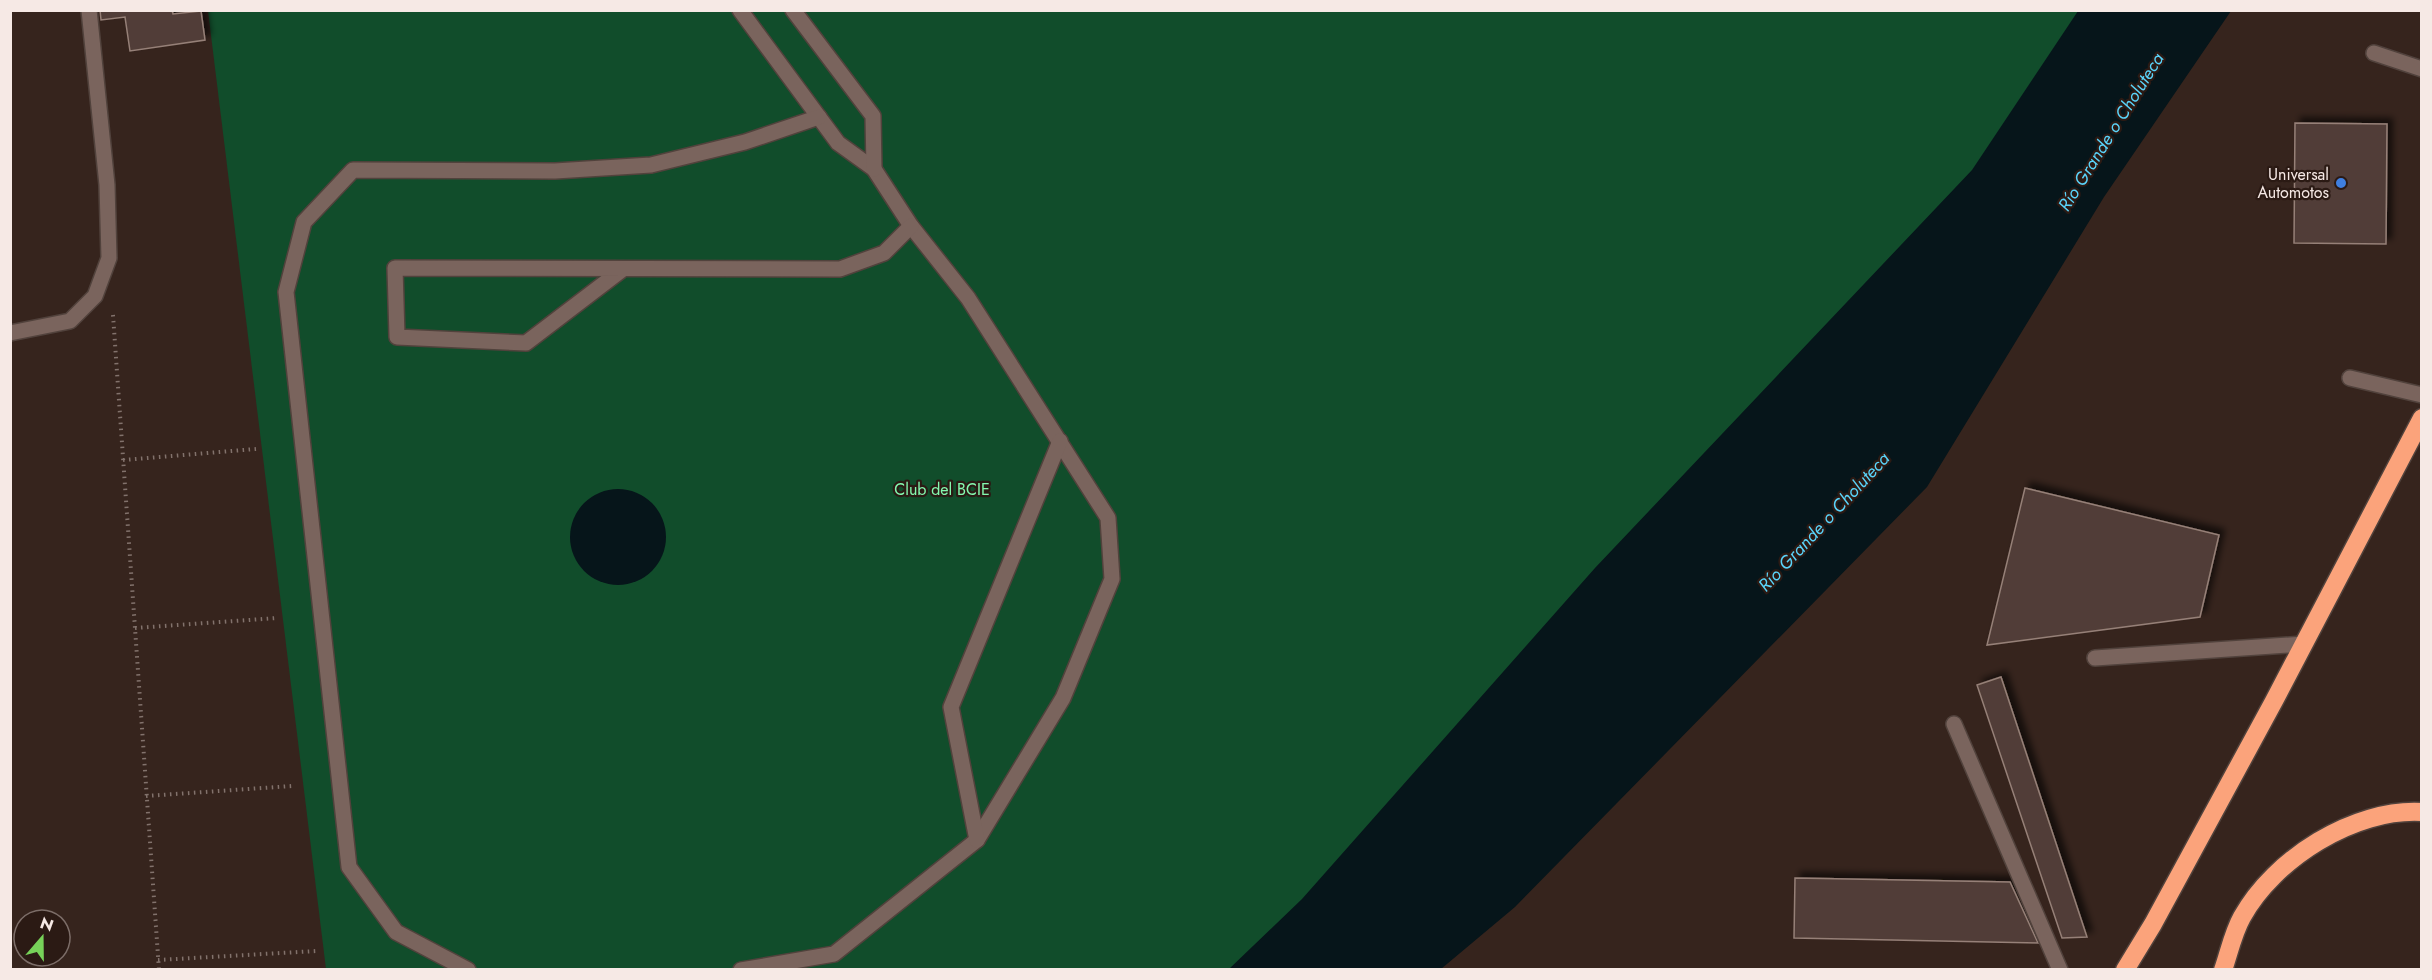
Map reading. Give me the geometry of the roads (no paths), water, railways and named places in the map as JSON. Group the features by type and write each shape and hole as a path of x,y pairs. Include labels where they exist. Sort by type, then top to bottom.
{"highway":[{"path":"2125,969 2159,914 2304,644 2421,418"},
{"path":"2223,969 2242,917 2283,865 2339,828 2404,811 2421,812"}],"street":[{"path":"10,333 70,321 95,296 109,258 107,185 89,10"},
{"path":"740,10 838,143 874,169 911,226 968,298 1108,518 1112,579 1063,698 977,840 834,954 741,969"},
{"path":"793,10 873,116 874,169"},
{"path":"2374,53 2421,69"},
{"path":"468,969 396,932 349,867 286,292 304,222 353,170 555,171 651,165 745,142 819,117"},
{"path":"623,269 526,344 397,337 395,268 840,269 884,253 911,226"},
{"path":"2350,378 2421,395"},
{"path":"977,840 951,707 1060,441"},
{"path":"2096,658 2304,644"},
{"path":"1954,724 2060,969"}],"water":[{"name":"Río Grande o Choluteca","path":"2078,11 2231,11 2104,197 1927,487 1515,907 1441,969 1229,969 1302,899 1595,568 1972,170"},
{"path":"618,489 636,492 652,503 663,519 666,537 663,555 652,571 636,582 618,585 600,582 584,571 573,555 570,537 573,519 584,503 600,492"}],"place":[{"name":"Universal Automotos","path":"2341,183"}],"park label":[{"name":"Club del BCIE","path":"942,489"}]}
